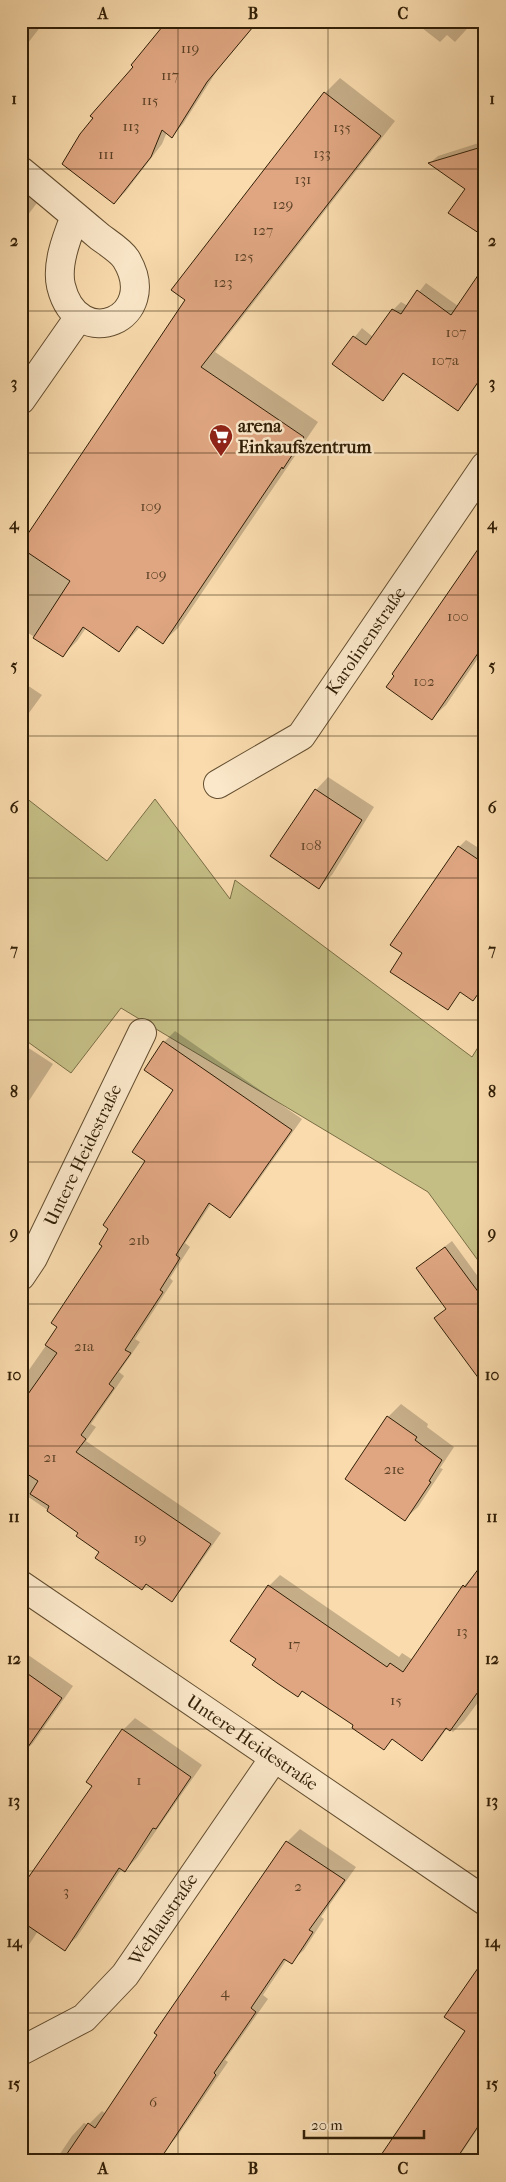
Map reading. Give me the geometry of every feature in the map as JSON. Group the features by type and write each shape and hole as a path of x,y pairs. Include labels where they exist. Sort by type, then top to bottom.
{"street":[{"path":"21,171 126,258 134,279 134,301 129,310 109,322 96,324 79,318 67,302 61,285 63,256 75,216"},
{"path":"21,400 79,318"},
{"name":"Karolinenstraße","path":"218,784 301,736 485,466"},
{"name":"Untere Heidestraße","path":"21,1276 33,1258 142,1033"},
{"name":"Untere Heidestraße","path":"21,1585 485,1900"},
{"name":"Wehlaustraße","path":"21,2051 84,2018 125,1975 274,1758"}],"shaded area":[{"path":"21,794 107,861 155,799 230,899 235,880 472,1057 485,1036 485,1270 428,1192 121,1008 71,1073 21,1037"}],"building":[{"path":"167,21 258,21 207,82 172,138 162,130 151,157 114,204 62,164 80,134 93,118 90,116 133,67 131,65"},
{"path":"324,92 381,136 201,367 304,437 163,644 137,626 119,652 83,627 63,657 33,638 70,581 21,548 21,544 185,300 171,290"},
{"path":"485,146 485,237 448,213 465,189 428,163"},
{"path":"485,265 485,372 458,411 403,373 383,401 332,364 353,336 366,345 392,309 401,314 417,290 451,315"},
{"path":"485,539 485,643 432,720 386,687 394,676 392,674"},
{"path":"315,789 362,820 319,889 270,856"},
{"path":"458,846 485,864 485,984 473,1001 460,992 448,1010 390,972 402,953 390,945"},
{"path":"163,1041 292,1130 230,1218 209,1203 176,1255 180,1258 160,1290 163,1292 125,1350 131,1353 109,1384 114,1388 81,1435 86,1439 76,1452 211,1544 172,1602 146,1584 142,1590 95,1558 99,1552 76,1536 78,1533 47,1511 49,1506 30,1494 38,1481 21,1470 21,1404 57,1353 45,1345 57,1327 51,1323 102,1246 99,1244 108,1229 103,1225 145,1161 132,1152 173,1090 144,1070"},
{"path":"445,1247 485,1301 485,1387 434,1318 446,1309 416,1268"},
{"path":"387,1416 417,1437 415,1440 442,1460 429,1481 431,1482 405,1521 345,1479"},
{"path":"485,1560 485,1682 450,1731 446,1728 422,1761 392,1739 384,1750 352,1728 353,1725 302,1691 298,1697 252,1665 256,1659 230,1641 268,1585 387,1667 390,1663 403,1672 463,1585 465,1587"},
{"path":"21,1669 62,1698 21,1757"},
{"path":"122,1729 191,1777 156,1829 153,1828 125,1872 119,1868 65,1951 21,1921 21,1888 92,1786 86,1782"},
{"path":"286,1841 345,1880 309,1930 313,1932 292,1964 284,1959 251,2008 256,2012 214,2073 216,2075 159,2161 62,2161 88,2123 95,2128 157,2035 154,2033"},
{"path":"485,1958 485,2116 455,2161 377,2161 465,2031 444,2017"}],"place":[{"name":"arena Einkaufszentrum","path":"221,457"}]}
